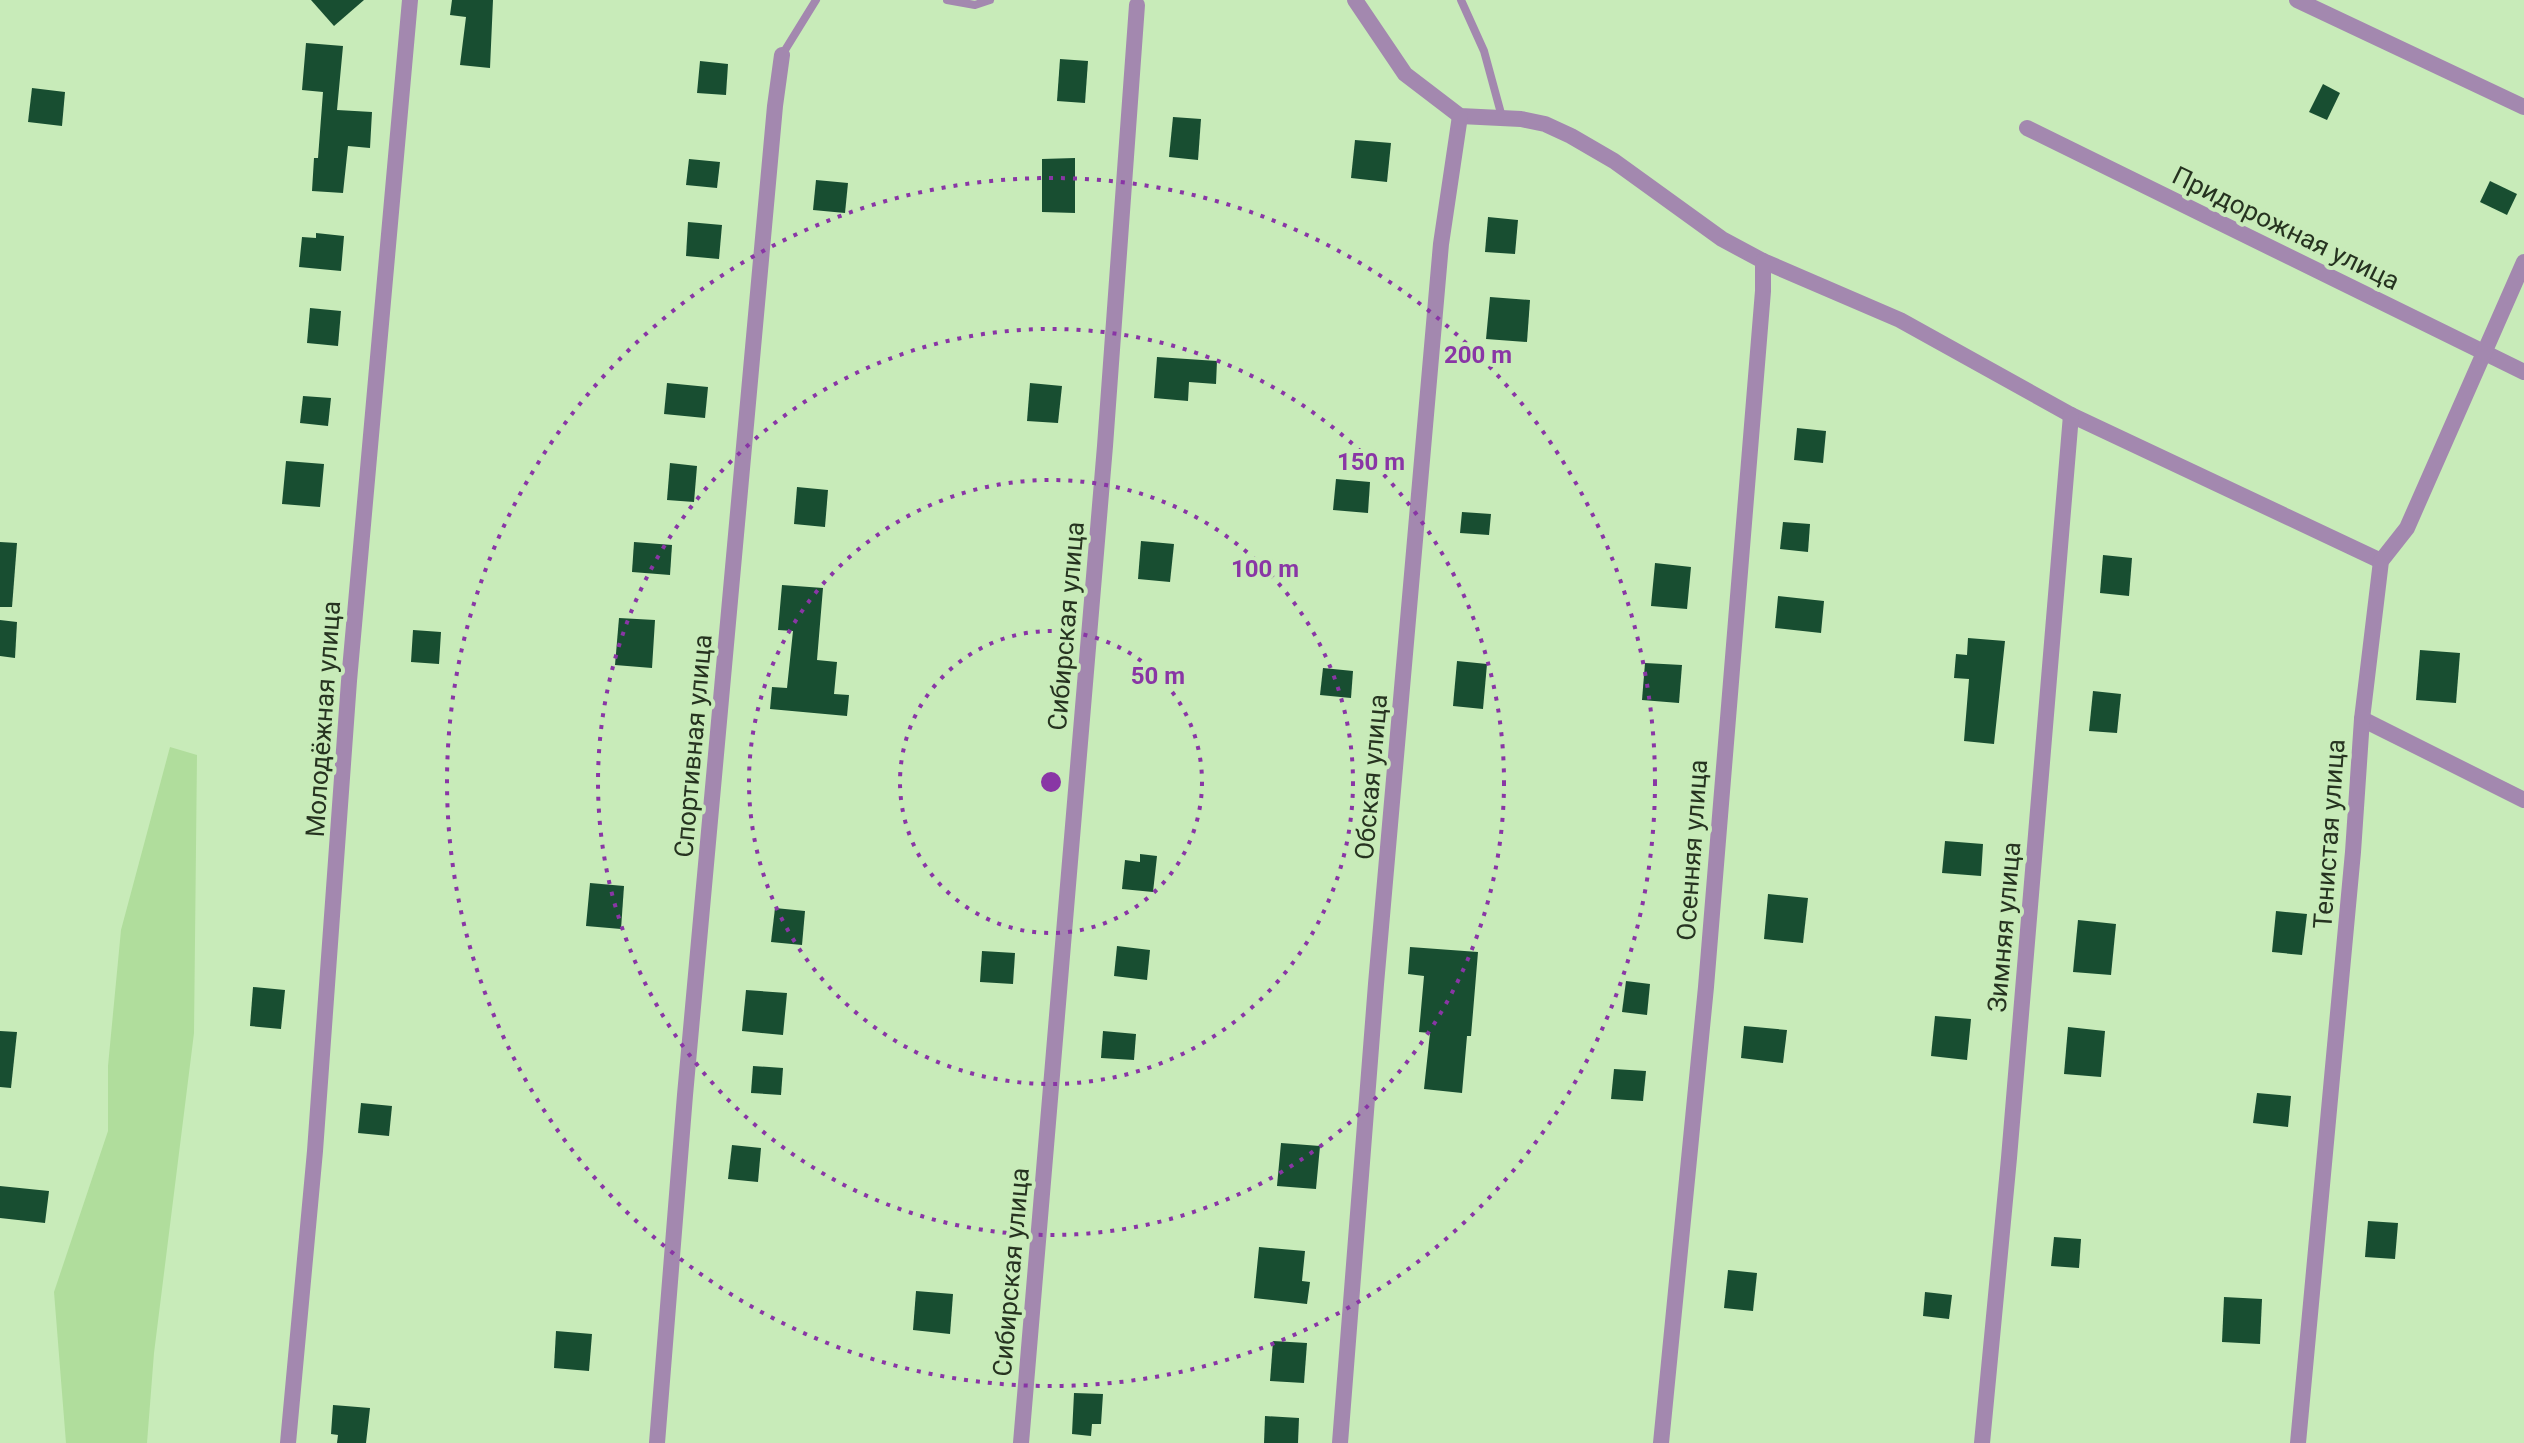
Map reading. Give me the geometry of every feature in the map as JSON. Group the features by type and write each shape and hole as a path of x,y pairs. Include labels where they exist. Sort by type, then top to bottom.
{"street":[{"name":"Молодёжная улица","path":"288,1443 315,1151 349,681 410,0"},
{"path":"1355,0 1376,36 1405,74 1460,116 1545,124 1571,136 1614,161 1722,239 1763,261 1900,320 2071,415 2381,561 2407,528 2524,262"},
{"path":"2297,0 2524,107"},
{"name":"Сибирская улица","path":"1021,1443 1104,462 1137,2"},
{"name":"Спортивная улица","path":"657,1443 685,1095 782,55"},
{"name":"Обская улица","path":"1340,1443 1376,984 1441,244 1460,116"},
{"name":"Придорожная улица","path":"2027,128 2524,372"},
{"name":"Осенняя улица","path":"1661,1443 1706,987 1763,261"},
{"name":"Зимняя улица","path":"1982,1443 2071,415"},
{"name":"Тенистая улица","path":"2298,1443 2331,1107 2362,719 2381,561"},
{"path":"2362,719 2524,800"}],"lane":[{"path":"782,55 816,0"},
{"path":"947,0 975,5 990,0"},
{"path":"1461,0 1484,51 1503,118"}],"green space":[{"path":"170,747 197,755 194,1033 154,1353 147,1443 66,1443 54,1292 108,1131 108,1066 121,930"}],"building":[{"path":"311,0 364,0 334,26"},
{"path":"452,0 493,0 490,68 460,65 466,17 450,15"},
{"path":"306,43 343,46 337,110 372,112 370,148 348,146 343,193 312,191 323,92 302,90"},
{"path":"1060,59 1088,61 1085,103 1057,101"},
{"path":"700,61 728,64 726,95 697,93"},
{"path":"2323,84 2340,93 2327,120 2309,112"},
{"path":"32,88 65,92 62,126 28,122"},
{"path":"1173,117 1201,119 1198,160 1169,157"},
{"path":"1355,140 1391,143 1387,182 1351,178"},
{"path":"1075,158 1075,213 1042,212 1042,159"},
{"path":"689,159 720,162 717,188 686,185"},
{"path":"816,180 848,183 845,213 813,210"},
{"path":"2490,181 2517,194 2507,215 2480,202"},
{"path":"1488,217 1518,220 1515,254 1485,252"},
{"path":"688,222 722,225 719,259 686,256"},
{"path":"316,233 344,236 341,271 299,267 302,237 316,238"},
{"path":"1490,297 1530,300 1527,342 1486,339"},
{"path":"310,308 341,311 338,346 307,343"},
{"path":"1157,357 1217,361 1216,384 1189,382 1188,401 1154,398"},
{"path":"667,383 708,387 705,418 664,414"},
{"path":"1030,383 1062,386 1058,423 1027,421"},
{"path":"303,396 331,398 328,426 300,423"},
{"path":"1797,428 1826,431 1823,463 1794,460"},
{"path":"286,461 324,464 320,507 282,504"},
{"path":"670,463 697,466 694,502 667,500"},
{"path":"1336,479 1370,482 1368,513 1333,510"},
{"path":"797,487 828,490 825,527 794,524"},
{"path":"1462,512 1491,514 1489,535 1460,533"},
{"path":"1783,522 1810,524 1808,552 1780,549"},
{"path":"1141,541 1174,544 1170,582 1138,579"},
{"path":"0,542 17,543 12,607 0,607"},
{"path":"634,542 672,545 670,575 632,572"},
{"path":"2103,555 2132,558 2129,596 2100,593"},
{"path":"1655,563 1691,567 1687,609 1651,606"},
{"path":"782,585 823,588 817,660 837,662 834,694 849,695 847,716 770,709 772,687 787,688 793,631 778,630"},
{"path":"1778,596 1824,601 1821,633 1775,628"},
{"path":"619,618 655,620 652,668 615,665"},
{"path":"0,620 17,622 15,658 0,656"},
{"path":"413,630 441,632 439,664 411,662"},
{"path":"1968,638 2005,641 1994,744 1964,741 1969,679 1954,678 1956,654 1967,655"},
{"path":"2420,650 2460,653 2456,703 2416,700"},
{"path":"1457,661 1487,664 1483,709 1453,706"},
{"path":"1645,663 1682,665 1679,703 1642,700"},
{"path":"1323,668 1353,671 1351,698 1320,695"},
{"path":"2093,691 2121,694 2117,733 2089,731"},
{"path":"1945,841 1983,844 1981,876 1942,873"},
{"path":"1140,854 1157,856 1153,892 1122,889 1125,860 1140,862"},
{"path":"590,883 624,886 621,929 586,926"},
{"path":"1768,894 1808,898 1803,943 1764,939"},
{"path":"775,908 805,911 802,945 771,942"},
{"path":"2276,911 2307,914 2302,955 2272,952"},
{"path":"2078,920 2116,924 2111,975 2073,972"},
{"path":"1117,946 1150,950 1147,980 1114,976"},
{"path":"1410,947 1478,952 1471,1036 1467,1036 1462,1093 1424,1089 1430,1033 1419,1032 1424,976 1408,974"},
{"path":"982,951 1015,953 1013,984 980,982"},
{"path":"1626,981 1650,984 1647,1015 1622,1012"},
{"path":"253,987 285,990 281,1029 250,1026"},
{"path":"746,990 787,993 783,1035 742,1031"},
{"path":"1935,1016 1971,1019 1967,1060 1931,1056"},
{"path":"1744,1026 1787,1030 1783,1063 1741,1058"},
{"path":"2068,1027 2105,1031 2101,1077 2064,1074"},
{"path":"0,1031 17,1032 11,1088 0,1087"},
{"path":"1103,1031 1136,1034 1134,1060 1101,1058"},
{"path":"753,1066 783,1068 781,1095 751,1093"},
{"path":"1614,1069 1646,1071 1643,1101 1611,1099"},
{"path":"2257,1093 2291,1096 2288,1127 2253,1123"},
{"path":"361,1103 392,1106 389,1136 358,1133"},
{"path":"1281,1143 1320,1146 1316,1189 1277,1186"},
{"path":"732,1145 761,1148 758,1182 728,1179"},
{"path":"0,1186 49,1191 45,1223 0,1218"},
{"path":"2368,1221 2398,1223 2395,1259 2365,1257"},
{"path":"2054,1237 2081,1239 2079,1268 2051,1266"},
{"path":"1259,1247 1305,1251 1302,1281 1310,1282 1307,1304 1254,1298"},
{"path":"1728,1270 1757,1273 1753,1311 1724,1308"},
{"path":"916,1291 953,1294 950,1334 913,1330"},
{"path":"1925,1292 1952,1295 1949,1319 1923,1316"},
{"path":"2224,1297 2262,1299 2260,1344 2222,1342"},
{"path":"556,1331 592,1334 589,1371 554,1368"},
{"path":"1273,1341 1307,1343 1304,1383 1270,1381"},
{"path":"1074,1393 1103,1394 1101,1424 1092,1424 1091,1436 1072,1434"},
{"path":"333,1405 370,1408 366,1443 337,1443 338,1435 331,1434"},
{"path":"1265,1416 1299,1418 1298,1443 1264,1443"}]}
